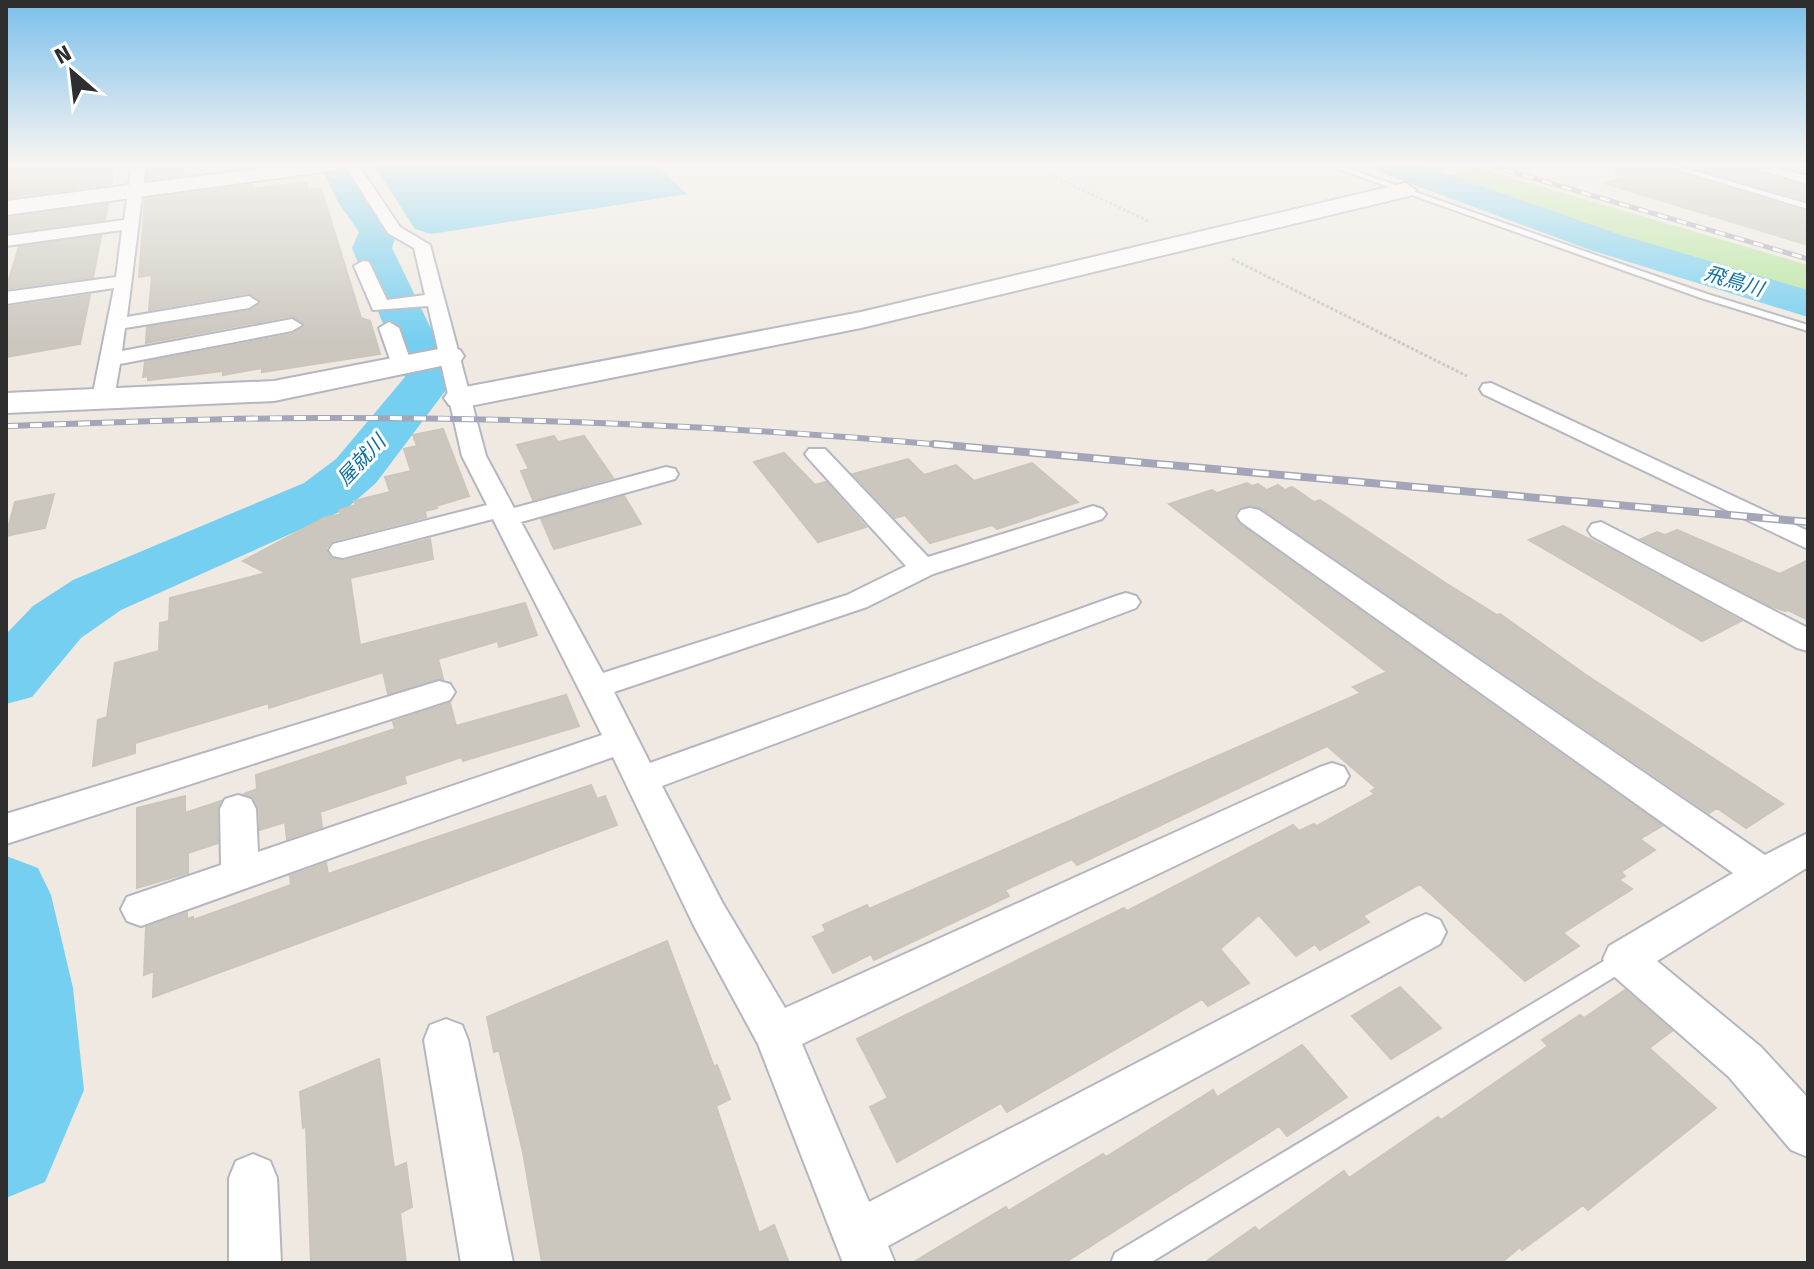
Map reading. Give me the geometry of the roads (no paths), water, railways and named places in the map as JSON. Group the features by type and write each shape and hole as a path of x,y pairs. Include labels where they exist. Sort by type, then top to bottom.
{"street":[{"path":"390,223 394,230 422,245 410,303 424,361"},
{"path":"460,398 861,320 1268,223"},
{"path":"6,241 131,224 103,398"},
{"path":"363,266 380,306 410,303"},
{"path":"6,298 124,281"},
{"path":"117,324 249,302"},
{"path":"111,359 292,325"},
{"path":"389,328 460,398 474,456 502,514 595,687 708,914 776,1034 863,1249 1426,932"},
{"path":"6,403 274,391 424,361"},
{"path":"1491,389 1808,541"},
{"path":"817,454 923,568"},
{"path":"343,550 666,474"},
{"path":"595,687 857,601 923,568 1093,514"},
{"path":"1250,516 1766,876"},
{"path":"1601,530 1808,641"},
{"path":"641,780 1126,602"},
{"path":"14,827 439,692"},
{"path":"141,909 622,741"},
{"path":"776,1034 1332,776"},
{"path":"238,809 240,874"},
{"path":"1808,848 1624,959 1745,1062 1808,1133"},
{"path":"446,1040 487,1263"},
{"path":"253,1178 255,1263"}],"lane":[{"path":"1499,223 1704,296 1808,328"},
{"path":"1125,1263 1624,959"}],"water":[{"path":"411,223 500,223 431,234 415,229"}],"waterway":[{"name":"屋就川","path":"6,679 57,622 97,595 325,496 356,471 430,378 372,248 378,232 372,223"},
{"name":"飛鳥川","path":"1552,223 1808,304"},
{"path":"6,895 24,988 31,1090 6,1143"}],"railway":[{"path":"1686,223 1808,259"},
{"path":"6,426 276,418 475,419 796,433 956,446"},
{"path":"934,444 1808,522"}]}
